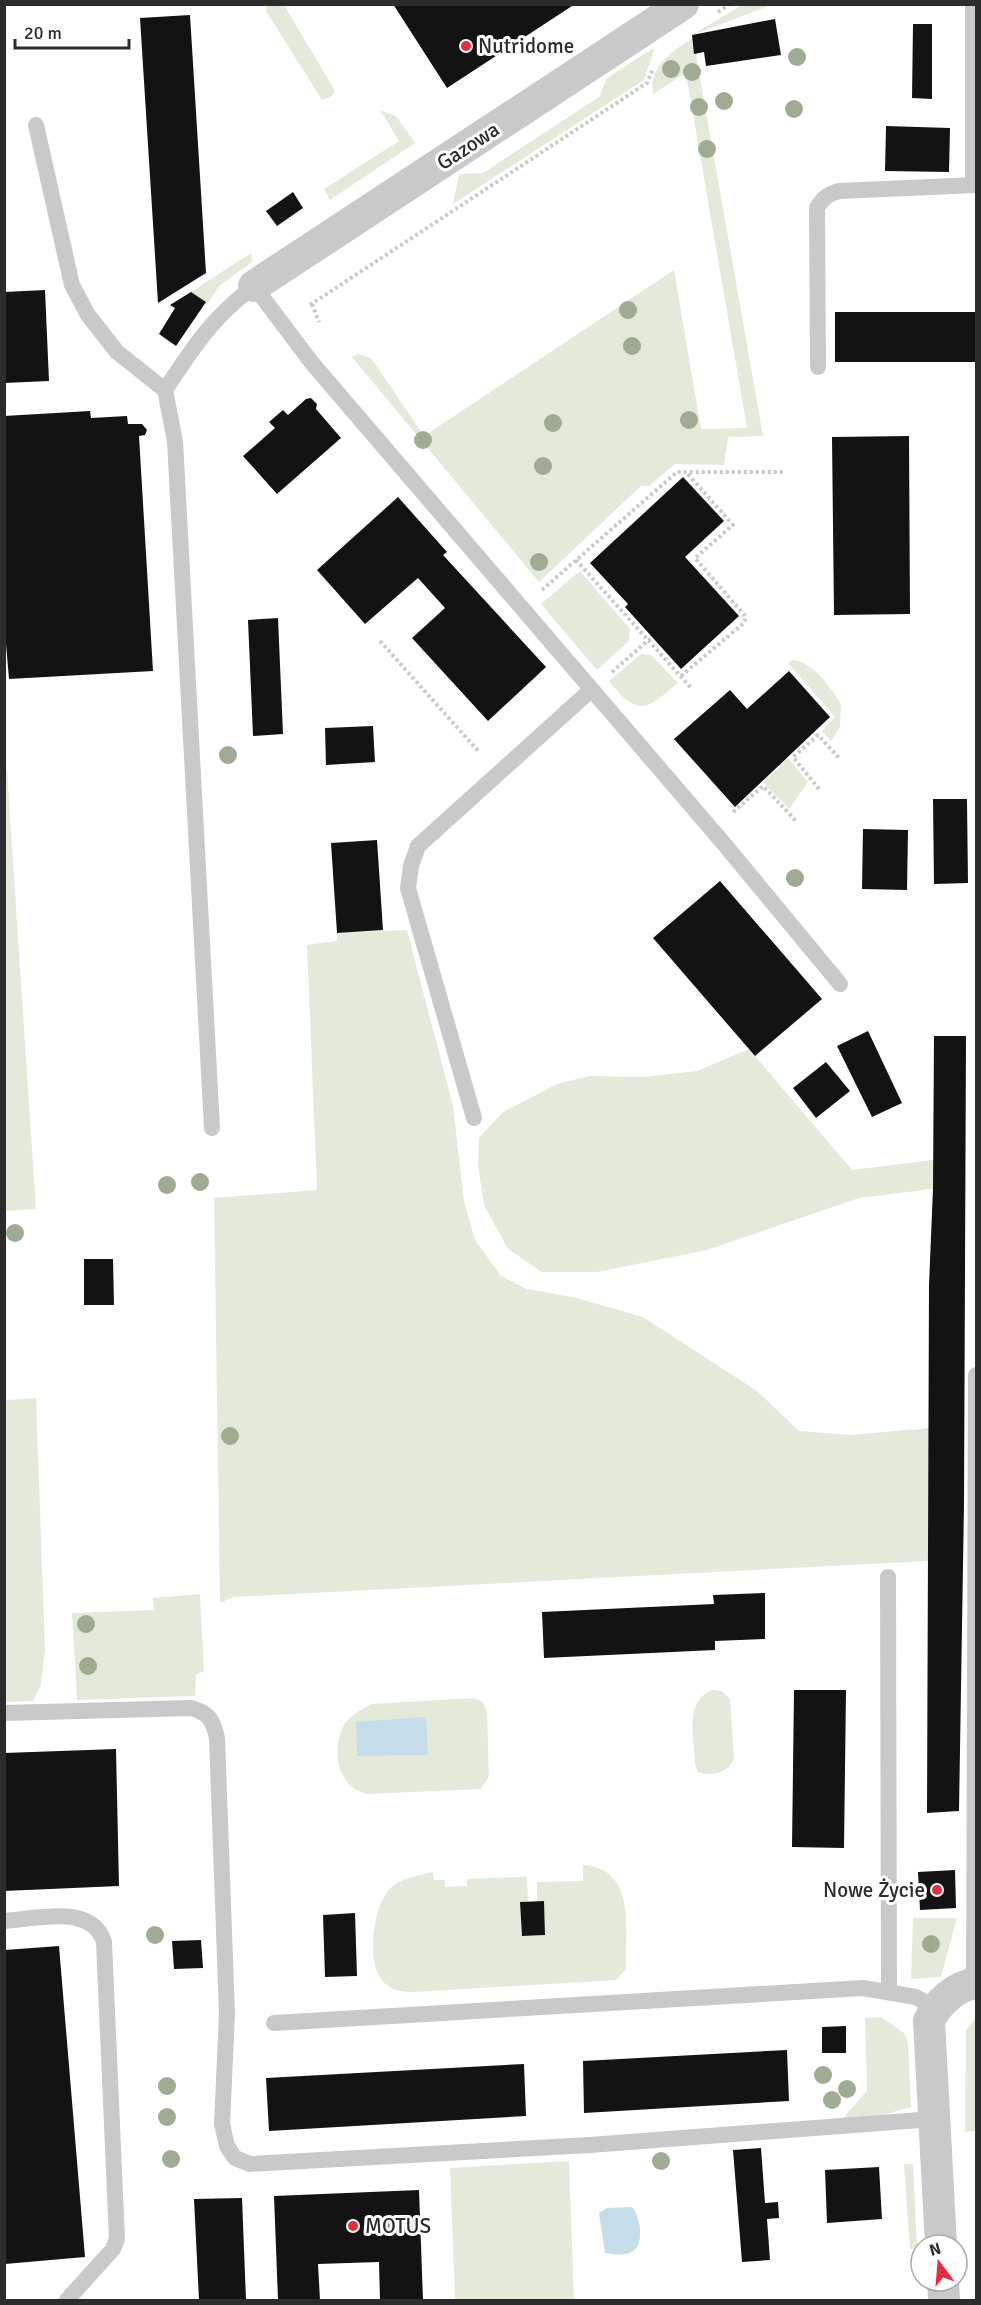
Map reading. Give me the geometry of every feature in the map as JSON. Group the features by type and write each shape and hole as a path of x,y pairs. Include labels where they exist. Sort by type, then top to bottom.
{"street":[{"name":"Gazowa","path":"254,286 683,4"},
{"path":"940,2233 928,2038 929,2021 934,2008 959,1988 975,1983"}],"lane":[{"path":"819,367 817,208 820,202 828,194 839,191 974,185 973,4"},
{"path":"36,125 72,285 88,315 117,352 165,390 175,441 212,1128"},
{"path":"165,390 206,328 221,312 254,286 312,363 712,830 840,984"},
{"path":"474,1118 408,888 411,866 418,846 591,690"},
{"path":"975,1983 976,1375"},
{"path":"888,1577 889,1991"},
{"path":"4,1713 191,1708 204,1712 213,1722 217,1738 227,2014 222,2124 227,2146 235,2158 250,2164 566,2147 854,2127 933,2119"},
{"path":"4,1921 66,1916 83,1919 92,1923 101,1932 104,1942 117,2239 113,2249 67,2301"},
{"path":"273,2023 851,1989 889,1991 916,1997 934,2008"}],"path":[{"path":"712,16 729,4"},
{"path":"282,323 647,83 655,63"},
{"path":"312,304 323,332"},
{"path":"539,592 677,472 785,472"},
{"path":"681,676 744,623 746,617 695,558 733,525 686,472"},
{"path":"576,560 650,638 692,688"},
{"path":"591,690 650,638"},
{"path":"380,641 498,774"},
{"path":"819,789 793,757 818,735 838,758"},
{"path":"712,830 764,786 797,822"}],"green space":[{"path":"266,5 284,5 335,91 331,97 322,100 266,11"},
{"path":"742,5 771,5 692,35"},
{"path":"693,38 763,436 728,437 724,465 675,464 649,486 641,486 539,582 352,357 358,354 371,358 424,436 674,270 701,429 747,428 686,73 653,94 652,84 658,67 670,54"},
{"path":"655,47 644,80 453,204 459,174 483,173 599,97 607,78"},
{"path":"380,110 396,116 415,143 330,200 324,189 399,141"},
{"path":"251,253 252,262 219,286 208,303 191,292"},
{"path":"580,571 630,629 629,641 597,670 541,604"},
{"path":"641,654 651,655 678,683 658,699 642,706 628,701 609,681"},
{"path":"793,660 814,670 833,691 841,705 840,727 831,741 822,731 835,717 788,663"},
{"path":"786,756 808,782 789,809 763,782 780,767 778,764"},
{"path":"5,770 7,770 36,1209 5,1211"},
{"path":"407,930 453,1106 464,1201 475,1240 501,1276 527,1289 577,1298 643,1317 757,1391 799,1431 851,1435 929,1428 928,1561 233,1597 220,1603 214,1198 317,1190 307,945 337,941 337,933"},
{"path":"749,1049 852,1170 933,1160 933,1189 859,1198 707,1250 597,1272 542,1272 508,1249 484,1205 478,1165 479,1138 503,1112 557,1084 589,1076 643,1077 697,1071"},
{"path":"36,1398 45,1650 41,1685 33,1701 5,1702 5,1400"},
{"path":"200,1594 204,1671 196,1675 195,1696 77,1700 72,1613 154,1610 153,1598"},
{"path":"712,1690 722,1691 730,1699 734,1760 723,1771 708,1774 698,1772 695,1764 693,1722 697,1703 703,1695"},
{"path":"474,1698 483,1702 487,1713 489,1776 481,1789 367,1794 349,1784 343,1776 338,1757 339,1737 346,1723 360,1711 372,1704"},
{"path":"583,1865 600,1869 612,1877 620,1889 626,1920 626,1969 616,1980 404,1992 388,1986 376,1970 373,1945 377,1916 387,1893 398,1882 433,1872 434,1880 445,1880 445,1887 467,1886 467,1879 527,1877 528,1902 521,1903 522,1936 545,1935 544,1902 537,1901 537,1882 583,1881"},
{"path":"913,1918 957,1918 941,1977 911,1979"},
{"path":"881,2017 904,2033 908,2042 911,2107 872,2118 842,2119 867,2091 865,2018"},
{"path":"976,2018 976,2131 965,2132 966,2030"},
{"path":"569,2161 574,2300 455,2300 450,2168"},
{"path":"904,2164 913,2164 916,2233 909,2235"}],"water":[{"path":"426,1717 428,1755 357,1756 356,1722"},
{"path":"632,2207 640,2229 637,2247 627,2254 605,2253 599,2213 607,2208"}],"building":[{"name":"Nutridome","path":"393,4 575,4 447,88"},
{"path":"190,15 206,273 158,303 140,18"},
{"path":"775,19 781,55 706,66 704,52 694,54 692,35"},
{"path":"913,24 932,24 932,99 912,98"},
{"path":"886,126 950,128 949,172 885,171"},
{"path":"293,192 303,208 277,226 266,211"},
{"path":"45,290 49,381 4,383 4,292"},
{"path":"191,292 206,302 176,346 159,334 175,308 170,305"},
{"path":"835,312 976,312 976,362 835,362"},
{"path":"311,398 317,404 316,409 341,438 277,494 243,456 275,428 269,422 283,410 288,415 306,399"},
{"path":"90,411 91,418 127,416 128,424 142,424 147,430 145,435 139,436 153,671 9,679 4,621 4,416"},
{"path":"909,436 910,614 834,615 832,437"},
{"path":"683,477 724,521 685,557 739,616 681,669 625,607 628,604 590,563"},
{"path":"398,497 447,552 443,555 546,667 488,721 412,638 445,608 418,578 365,624 317,570"},
{"path":"278,618 283,734 253,736 248,620"},
{"path":"789,671 830,717 735,807 674,739 730,690 747,709"},
{"path":"373,726 375,762 326,765 325,728"},
{"path":"933,799 967,799 968,883 934,884"},
{"path":"863,829 908,830 907,890 862,889"},
{"path":"377,840 383,930 337,933 331,843"},
{"path":"720,881 822,999 755,1056 653,938"},
{"path":"868,1031 902,1103 872,1117 837,1046"},
{"path":"934,1036 966,1036 964,1504 959,1811 927,1813 929,1285 933,1189"},
{"path":"826,1062 850,1091 816,1118 793,1088"},
{"path":"84,1259 113,1259 114,1305 84,1305"},
{"path":"765,1593 765,1639 715,1641 715,1650 544,1658 542,1612 714,1604 713,1595"},
{"path":"794,1690 846,1690 844,1848 792,1847"},
{"path":"116,1749 119,1886 4,1891 4,1753"},
{"name":"Nowe Życie","path":"955,1870 956,1908 920,1910 918,1872"},
{"path":"544,1901 545,1935 522,1936 520,1902"},
{"path":"355,1913 357,1976 325,1977 323,1915"},
{"path":"201,1940 203,1968 174,1969 172,1941"},
{"path":"59,1946 85,2257 5,2264 5,1950"},
{"path":"846,2026 846,2053 822,2053 822,2027"},
{"path":"787,2050 789,2101 584,2113 583,2061"},
{"path":"524,2064 526,2116 269,2131 266,2078"},
{"path":"761,2148 765,2203 778,2202 779,2218 767,2219 770,2260 742,2262 733,2150"},
{"path":"879,2167 882,2219 827,2223 825,2170"},
{"path":"419,2190 423,2300 380,2300 379,2262 318,2264 320,2300 278,2300 274,2196"},
{"path":"242,2198 246,2300 199,2300 194,2199"}],"place":[{"name":"Nutridome","path":"466,46"},
{"name":"Nowe Życie","path":"937,1890"},
{"name":"MOTUS","path":"353,2226"}]}
